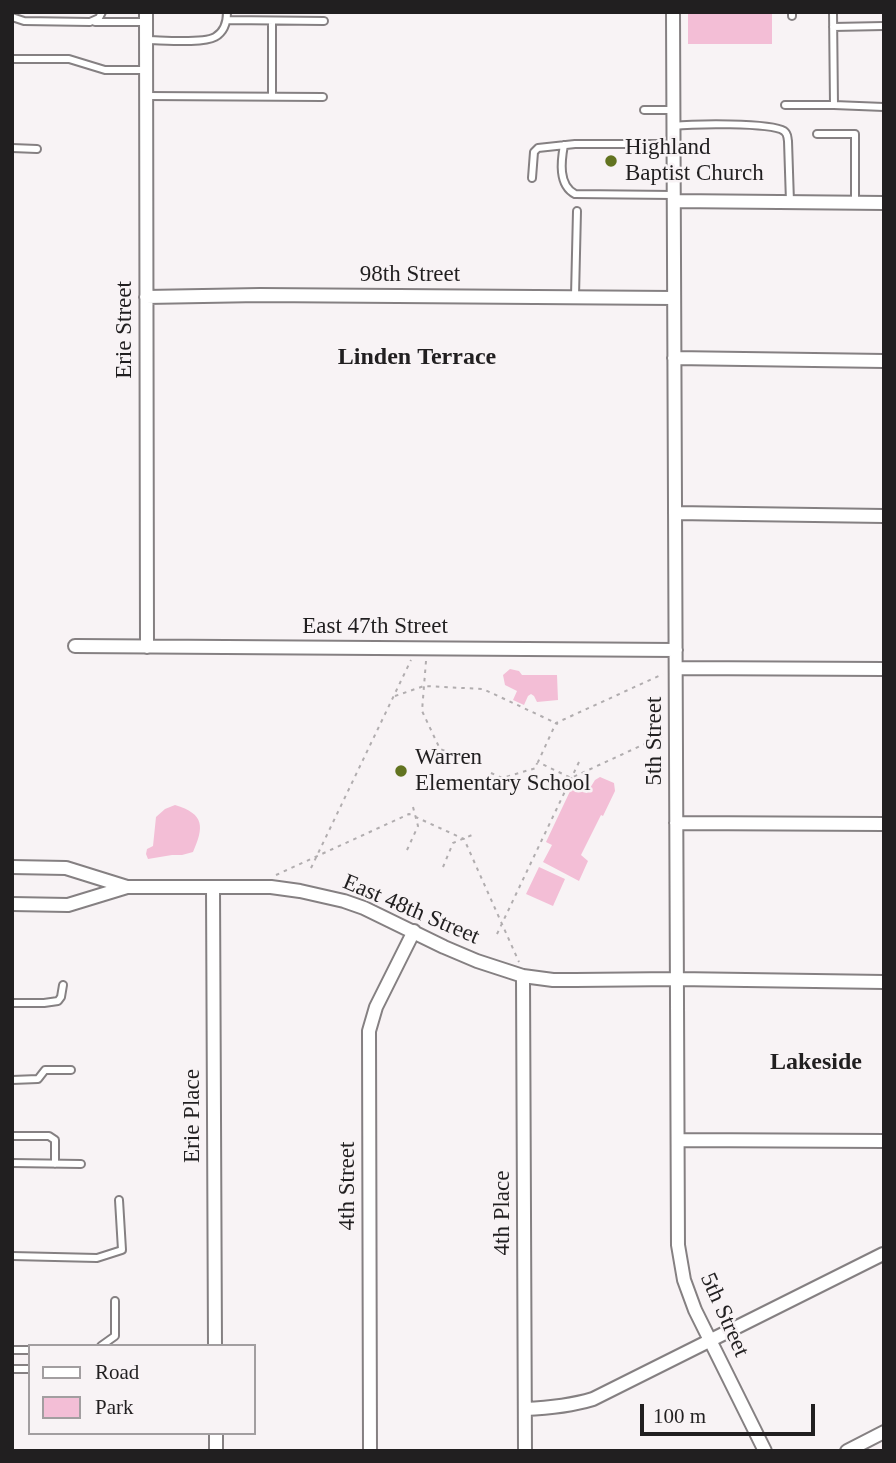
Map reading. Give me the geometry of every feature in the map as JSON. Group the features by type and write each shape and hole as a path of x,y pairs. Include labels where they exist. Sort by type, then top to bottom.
{"street":[{"name":"5th Street","path":"673,12 678,1245 684,1280 695,1310 765,1451"},
{"name":"Erie Street","path":"146,17 147,647"},
{"path":"673,198 884,203"},
{"name":"98th Street","path":"146,296 673,298"},
{"path":"674,358 884,361"},
{"path":"676,513 884,516"},
{"name":"East 47th Street","path":"75,646 676,650"},
{"path":"676,668 884,669"},
{"path":"676,823 884,824"},
{"name":"East 48th Street","path":"12,867 66,867 127,887"},
{"name":"East 48th Street","path":"12,904 68,905 127,887 271,887 324,896 364,908 477,961 523,976 575,980 884,982"},
{"name":"Erie Place","path":"213,887 215,1344"},
{"name":"4th Street","path":"370,1451 369,1031 376,1007 414,932"},
{"name":"4th Place","path":"523,976 525,1451"},
{"path":"679,1140 884,1141"},
{"path":"525,1409 556,1408 593,1399 883,1254"},
{"path":"847,1451 884,1433"}],"lane":[{"path":"90,22 99,18 102,12"},
{"path":"254,12 254,20"},
{"path":"833,12 834,105"},
{"path":"13,16 24,21 90,22 146,17"},
{"path":"146,40 206,40 223,30 227,16 272,21 324,21"},
{"path":"272,21 272,96"},
{"path":"833,27 884,26"},
{"path":"12,59 69,59 105,70 146,70"},
{"path":"146,96 323,97"},
{"path":"785,104 884,107"},
{"path":"644,110 673,110"},
{"path":"673,126 730,125 782,130 787,134 788,141 790,202"},
{"path":"817,134 855,134 855,203"},
{"path":"532,178 534,152 538,148 564,145 673,144"},
{"path":"564,145 564,182 569,191 575,194 673,198"},
{"path":"12,148 37,149"},
{"path":"575,298 577,211"},
{"path":"12,1003 58,1000 61,997 62,985"},
{"path":"12,1080 38,1079 45,1070 71,1070"},
{"path":"12,1136 49,1136 55,1140 55,1164"},
{"path":"12,1163 81,1164"},
{"path":"12,1256 97,1258 122,1250 119,1200"},
{"path":"104,1344 115,1336 115,1301"}],"path":[{"path":"422,649 422,710 440,749 448,752"},
{"path":"311,868 394,696 422,649"},
{"path":"491,773 502,778 536,768 557,723 676,668"},
{"path":"394,696 424,686 483,689 557,723"},
{"path":"571,778 676,730"},
{"path":"538,762 571,778"},
{"path":"497,934 579,762"},
{"path":"407,850 418,826 413,807"},
{"path":"272,877 409,814 464,839 523,976"},
{"path":"443,867 453,843 472,835"}],"green space":[{"path":"688,12 772,12 772,44 688,44"},
{"path":"510,669 519,671 522,675 557,675 558,700 537,702 531,694 524,705 513,700 517,691 505,685 503,675"},
{"path":"600,777 614,783 615,791 581,855 588,861 579,881 543,862 552,845 546,842 572,787 587,793"},
{"path":"175,805 192,813 199,822 199,835 193,852 148,859 146,854 147,849 153,846 156,817"},
{"path":"539,867 565,879 553,906 526,894"}],"place":[{"name":"Highland Baptist Church","path":"611,161"},
{"name":"Warren Elementary School","path":"401,771"}],"district":[{"name":"Linden Terrace","path":"417,358"},
{"name":"Lakeside","path":"816,1063"}]}
